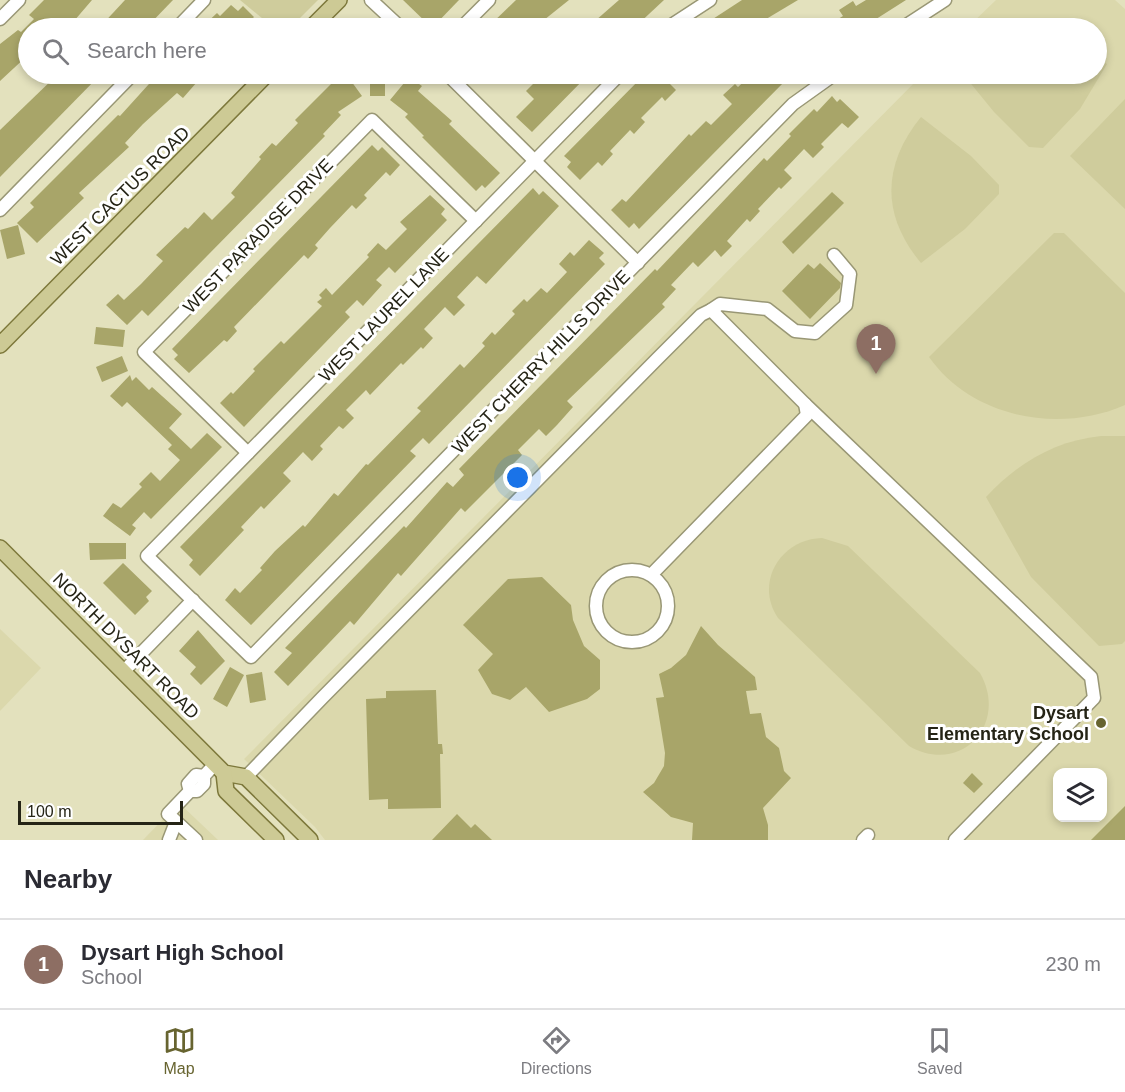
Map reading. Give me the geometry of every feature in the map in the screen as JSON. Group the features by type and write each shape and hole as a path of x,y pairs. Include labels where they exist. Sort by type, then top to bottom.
{"main road":[{"path":"321,18 339,0"},
{"name":"WEST CACTUS ROAD","path":"0,345 257,84"},
{"name":"NORTH DYSART ROAD","path":"0,548 220,768 226,791 274,838"},
{"path":"220,768 246,777 310,840"},
{"path":"246,777 251,801 268,819 274,838"}],"street":[{"path":"0,19 19,0"},
{"path":"187,18 204,0"},
{"path":"371,0 390,18"},
{"path":"471,18 489,0"},
{"path":"683,18 710,0"},
{"path":"917,18 945,0"},
{"path":"0,210 123,84"},
{"path":"457,84 638,262"},
{"name":"WEST LAUREL LANE","path":"193,600 147,556 610,84"},
{"name":"WEST CHERRY HILLS DRIVE","path":"193,600 252,657 793,104 821,84"},
{"name":"WEST PARADISE DRIVE","path":"248,453 144,352 372,120 476,221"},
{"path":"246,777 701,315 720,304 766,309 795,331 815,333 846,305 850,274 834,255"},
{"path":"711,310 805,404 1091,677 1094,698 955,840"},
{"path":"651,575 807,415 805,404"},
{"path":"635,569 651,575 666,591 668,613 664,623 649,638 638,642 617,639 601,625 596,604 598,593 603,584 617,573 635,569"},
{"path":"124,671 193,600"},
{"path":"196,840 168,814 190,791 197,791 204,784 204,776 220,768"},
{"path":"169,840 177,822"}],"shaded area":[{"path":"240,0 318,0 300,18 262,18"},
{"path":"996,0 1115,0 1125,9 1125,840 325,840 315,827 244,759 913,84 1107,84 1107,18 977,18"},
{"path":"971,84 1095,84 1080,109 1043,148 1029,147 994,112"},
{"path":"1125,99 1125,209 1070,156"},
{"path":"921,117 971,156 999,185 999,194 965,229 921,263 899,227 893,208 891,190 893,172 899,153"},
{"path":"1054,233 1064,233 1125,293 1125,405 1099,414 1045,419 1018,415 993,407 968,394 947,378 929,357"},
{"path":"1101,436 1125,436 1125,641 1122,644 1099,646 1031,577 986,497 1011,474 1038,456 1068,443"},
{"path":"822,538 848,546 980,673 987,692 988,710 984,726 975,740 962,750 946,754 928,754 909,746 778,618 771,604 769,590 776,565 794,546 807,540"},
{"path":"0,629 41,668 0,711"},
{"path":"179,803 218,840 143,840"}],"building":[{"path":"44,0 92,0 77,18 33,18 29,15"},
{"path":"125,0 173,0 156,18 108,18"},
{"path":"403,0 459,0 442,18 422,18"},
{"path":"516,0 569,0 546,18 497,18"},
{"path":"619,0 664,0 645,18 598,18"},
{"path":"742,0 798,0 768,18 714,18"},
{"path":"866,0 906,0 878,18 840,18 843,16 839,10 853,1 856,6"},
{"path":"231,5 238,11 243,6 254,17 212,18 217,13 220,16"},
{"path":"18,30 18,64 0,81 0,44"},
{"path":"48,84 91,84 0,177 0,130"},
{"path":"149,84 195,84 183,98 177,93 143,124 125,143 129,147 79,193 84,198 37,243 17,223 34,207 30,203 118,115 120,116"},
{"path":"331,84 353,84 362,96 338,112 341,115 323,134 325,136 148,316 142,310 127,325 106,305 118,294 124,300 141,284 163,261 156,255 185,227 188,229 204,212 212,220 235,197 231,193 261,159 259,157 272,143 276,146 298,123 295,120"},
{"path":"370,84 385,84 385,96 370,96"},
{"path":"403,84 419,84 422,86 418,91 452,121 449,124 500,173 485,188 482,185 476,191 422,137 424,136 405,117 408,114 390,100"},
{"path":"533,84 579,84 532,132 516,117 534,99 526,91"},
{"path":"635,84 670,84 676,90 665,101 662,97 641,118 645,122 634,134 630,130 610,151 613,154 602,166 598,162 580,180 567,167 571,162 564,156"},
{"path":"735,84 738,87 741,84 782,84 639,229 634,223 629,228 611,210 622,199 626,202 689,134 691,136 706,121 711,125 732,104 723,95"},
{"path":"832,96 837,102 840,99 859,117 848,128 842,123 821,144 824,147 813,158 804,149 784,170 792,178 781,189 779,187 758,209 760,211 750,222 747,219 727,241 732,246 721,257 715,250 698,267 693,262 671,285 676,289 662,304 665,307 567,401 573,407 557,425 546,436 539,429 518,450 522,455 465,512 461,508 401,576 398,573 354,625 350,621 288,686 274,672 292,653 285,648 404,526 406,528 447,482 453,487 464,475 459,469 655,269 657,271 764,158 767,161 814,109 817,112"},
{"path":"372,145 378,151 382,147 400,165 390,176 386,172 364,195 367,198 356,209 352,205 315,245 318,248 308,259 304,255 234,327 237,331 227,342 224,340 189,373 174,359 178,355 172,349"},
{"path":"533,188 539,195 543,191 559,206 486,284 477,276 457,297 465,305 454,316 445,307 424,329 433,338 403,365 401,363 370,395 366,390 346,410 354,418 343,429 339,426 320,446 323,449 312,461 303,452 283,473 291,481 264,509 261,506 241,527 244,530 200,576 189,565 193,560 180,547"},
{"path":"832,192 844,203 793,254 782,242"},
{"path":"430,195 445,209 441,214 447,220 395,273 389,267 376,280 382,285 363,306 357,300 345,312 350,317 244,427 220,403 231,392 233,394 255,371 253,369 281,341 284,344 322,306 317,302 322,298 319,295 326,288 332,295 369,257 367,255 378,243 386,250 407,229 400,222"},
{"path":"18,225 25,254 7,259 0,230"},
{"path":"589,240 604,253 599,258 605,264 429,444 423,438 410,451 416,456 251,625 225,600 235,588 240,593 262,570 260,568 275,551 303,525 305,527 334,493 338,496 366,464 368,465 421,411 417,408 460,364 464,368 485,346 482,343 492,332 495,335 515,314 512,311 524,299 527,302 541,288 547,293 567,272 559,264 570,252 574,256"},
{"path":"820,263 841,283 840,288 810,319 782,291 808,264 814,269"},
{"path":"96,327 125,330 123,347 94,344"},
{"path":"122,356 128,371 102,382 96,367"},
{"path":"130,375 132,381 136,377 149,390 152,387 182,414 169,428 191,449 207,433 222,447 151,519 144,512 132,525 136,528 130,536 103,516 113,503 121,508 142,487 139,484 151,472 160,481 180,460 168,449 172,445 127,402 122,407 110,396"},
{"path":"89,543 126,543 126,559 90,560"},
{"path":"123,563 152,591 146,597 149,601 135,615 103,583"},
{"path":"542,577 571,605 573,620 584,646 600,660 600,689 587,699 549,712 526,687 510,700 492,694 478,670 493,654 463,625 508,579"},
{"path":"701,626 718,645 755,677 757,690 746,691 750,714 761,713 766,737 779,748 784,771 791,778 763,808 768,825 768,840 692,840 693,823 671,817 643,792 654,783 664,766 665,753 656,698 664,697 659,674 671,668 686,655"},
{"path":"198,630 225,661 201,685 190,674 196,667 179,651"},
{"path":"230,667 244,675 227,707 213,699"},
{"path":"262,672 266,700 250,703 246,675"},
{"path":"436,690 438,744 442,744 443,754 440,754 441,808 388,809 388,799 369,800 366,699 386,698 386,691"},
{"path":"972,773 983,784 974,793 963,783"},
{"path":"1125,806 1125,840 1091,840"},
{"path":"457,814 471,828 475,824 492,840 432,840"}],"place":[{"name":"Dysart High School","path":"876,374"},
{"name":"Dysart Elementary School","path":"1101,723"}]}
